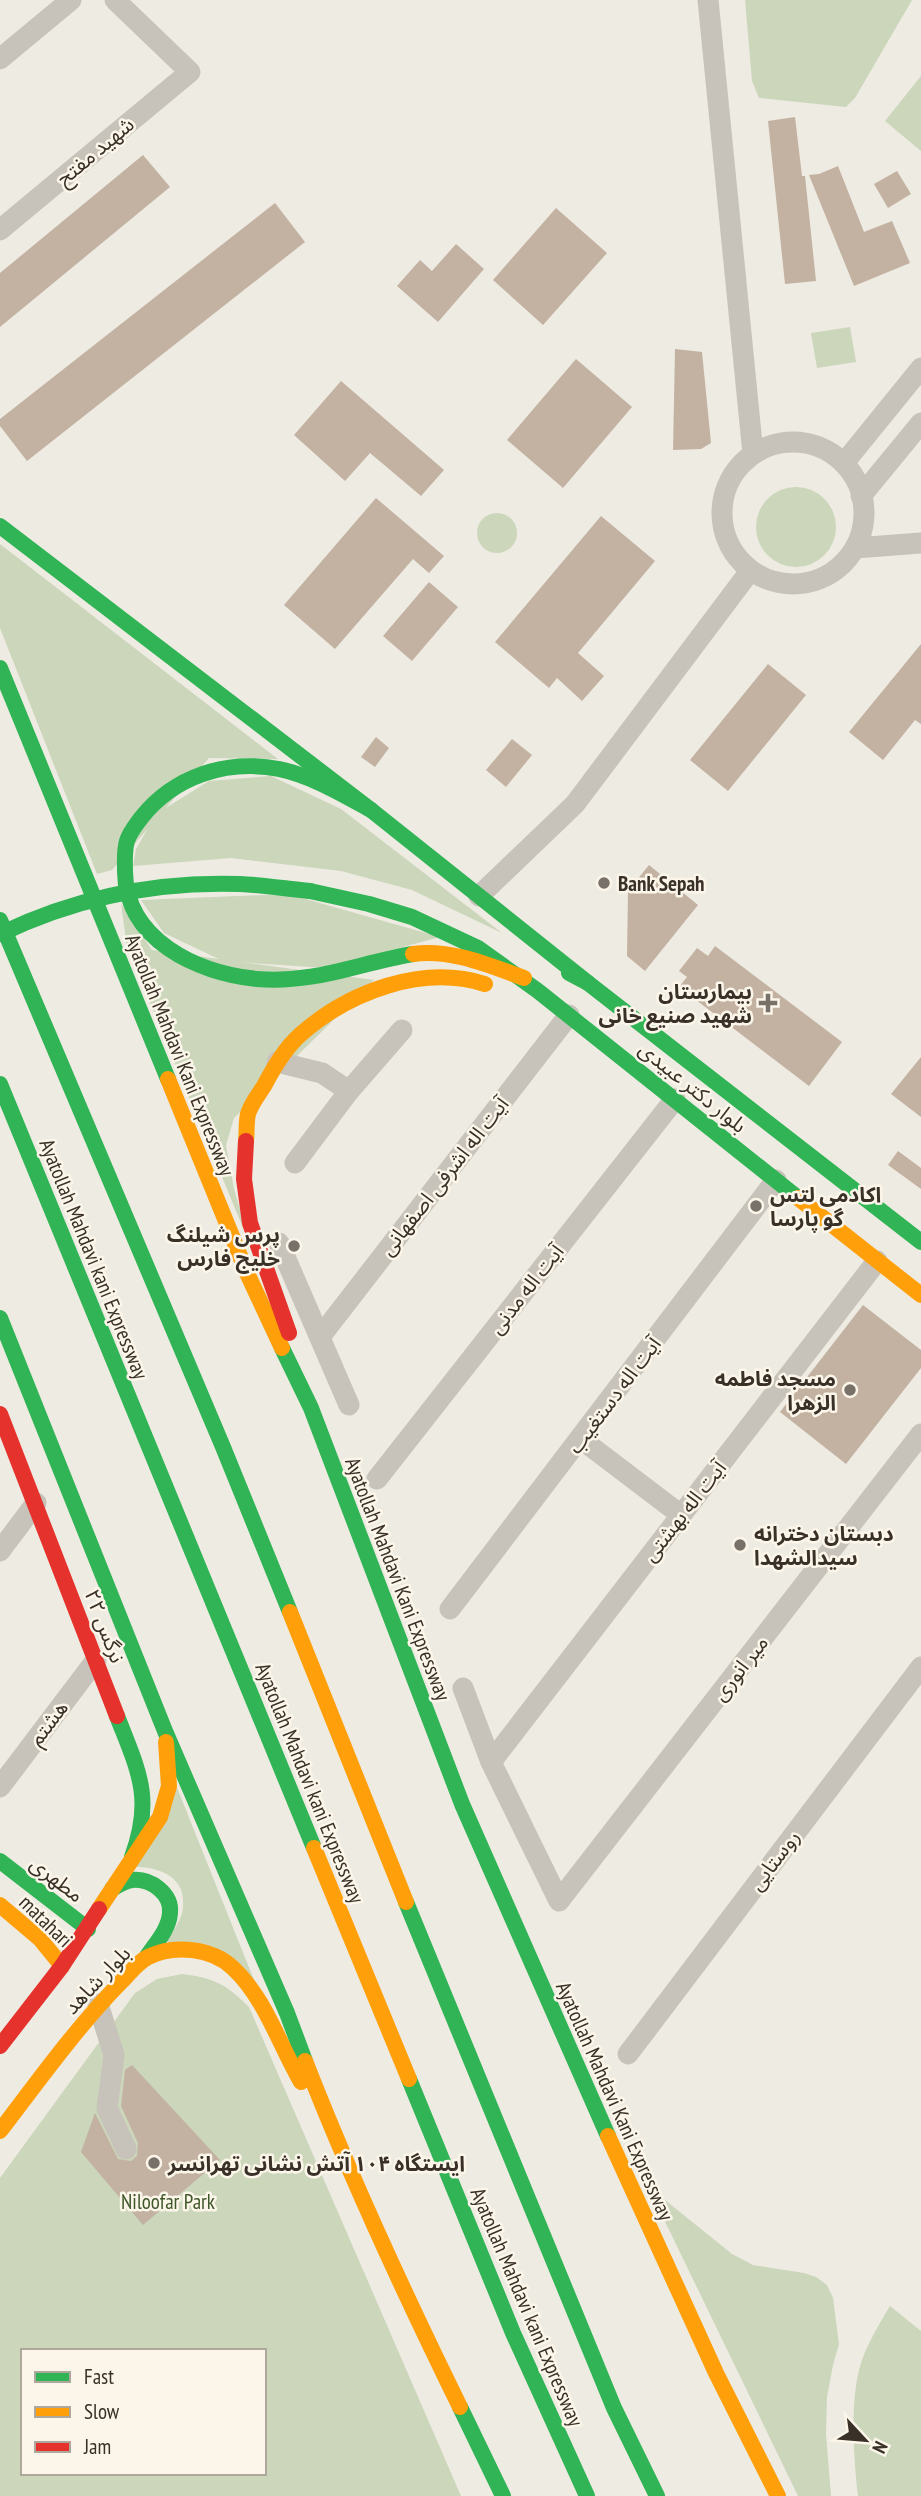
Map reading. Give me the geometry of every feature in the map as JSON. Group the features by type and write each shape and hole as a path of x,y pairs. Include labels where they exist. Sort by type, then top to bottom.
{"main road":[{"path":"0,526 371,810 588,983"},
{"name":"Ayatollah Mahdavi Kani Expressway","path":"0,668 247,1273 311,1408 426,1714 525,1951 716,2373 778,2496"},
{"path":"371,810 315,781 279,769 244,766 210,770 175,785 148,806 127,839 125,885 130,902 147,933 172,950 210,968 255,979 294,980 332,974 418,953 460,957 524,978"},
{"path":"0,918 56,897 145,876 235,869 290,873 383,892 439,912"},
{"name":"بلوار دکتر عبیدی","path":"0,934 69,907 152,887 240,884 310,891 362,901 416,919 457,937 524,978 921,1295"},
{"name":"Ayatollah Mahdavi Kani Expressway","path":"0,918 223,1447 495,2122 614,2408 657,2496"},
{"name":"بلوار دکتر عبیدی","path":"514,946 588,983 921,1242"},
{"path":"311,1408 281,1306 250,1223 244,1179 248,1114 276,1062 300,1035 334,1009 377,990 412,979 469,979 562,1011"},
{"name":"Ayatollah Mahdavi kani Expressway","path":"0,1084 513,2333 587,2496"},
{"path":"0,1318 165,1731 287,2013 337,2140 414,2314 503,2496"},
{"name":"نرگس ۲۲","path":"0,1414 140,1776 144,1806 142,1833 132,1857"},
{"name":"بلوار شاهد","path":"0,2046 88,1929 160,1817 169,1786 165,1731"},
{"name":"مطهری","path":"0,1861 35,1912 88,1929"},
{"path":"112,1889 133,1880 155,1885 164,1893 170,1916 146,1958"},
{"name":"matahari","path":"0,1905 35,1912 62,1966"},
{"name":"بلوار شاهد","path":"0,2131 98,2004 146,1958 172,1950 194,1950 213,1954 232,1966 259,2003 295,2072 337,2140"}],"street":[{"path":"0,60 71,0"},
{"name":"شهید مفتح","path":"0,230 190,72 115,0"},
{"path":"708,0 753,454"},
{"path":"844,463 921,368"},
{"path":"861,496 921,423"},
{"path":"800,442 824,449 844,463 857,482 863,503 863,526 855,548 840,567 819,579 795,585 772,582 750,571 734,555 724,534 721,512 726,489 736,470 753,454 776,444 800,442"},
{"path":"855,548 921,543"},
{"path":"480,896 575,804 750,571"},
{"name":"آیت اله اشرفی اصفهانی","path":"320,1337 562,1011"},
{"path":"295,1163 349,1091 402,1030"},
{"path":"300,1035 322,1073"},
{"path":"276,1062 322,1073 349,1091"},
{"name":"آیت اله مدنی","path":"377,1479 675,1099"},
{"name":"آیت اله دستغیب","path":"450,1609 776,1180"},
{"path":"279,1243 349,1405"},
{"name":"آیت اله بهشتی","path":"491,1762 877,1261"},
{"name":"میر انوری","path":"491,1762 559,1902 921,1434"},
{"path":"581,1438 681,1515"},
{"path":"0,1552 36,1503"},
{"name":"هشتم","path":"0,1787 96,1660"},
{"name":"روستایی","path":"628,2054 921,1667"},
{"path":"463,1688 491,1762"},
{"path":"98,2004 114,2055 107,2108 126,2149"}],"green space":[{"path":"745,0 912,0 855,98 846,107 759,98 752,81"},
{"path":"921,76 921,151 885,121"},
{"path":"850,327 856,362 817,368 811,333"},
{"path":"796,487 811,490 824,499 833,512 836,527 833,542 824,555 811,564 796,567 781,564 768,555 759,542 756,527 759,512 768,499 781,490"},
{"path":"497,513 505,514 511,519 516,525 516,541 511,547 505,552 497,553 489,552 483,547 478,541 477,533 478,525 483,519 489,514"},
{"path":"0,544 278,759 209,758 112,870 97,874 0,628"},
{"path":"271,776 341,809 502,933 412,890 341,871 231,858 133,866 136,849 156,814 209,781"},
{"path":"288,894 440,937 325,968 223,961 164,933 141,900"},
{"path":"121,904 152,950 374,980 234,1118 226,1145 234,1189 251,1247 127,947"},
{"path":"174,1780 254,1980 167,1942 183,1911 180,1888 176,1881 162,1872 135,1867"},
{"name":"Niloofar Park","path":"182,1974 211,1980 226,1988 249,2007 461,2496 0,2496 0,2178 135,1993 157,1979"},
{"path":"642,2174 665,2200 732,2254 753,2265 804,2273 827,2285 833,2298 839,2344 827,2397 826,2434 831,2496 798,2496"},
{"path":"890,2306 921,2331 921,2496 858,2496 854,2433 856,2385 865,2353"}],"building":[{"path":"795,117 802,176 805,176 816,281 785,284 768,121"},
{"path":"143,155 170,187 0,327 0,273"},
{"path":"838,166 864,232 892,221 910,263 854,286 809,175"},
{"path":"897,171 911,194 888,208 874,184"},
{"path":"275,203 305,242 27,461 0,426 0,419"},
{"path":"556,208 607,253 543,325 493,280"},
{"path":"456,244 484,269 438,322 397,286 420,260 432,271"},
{"path":"675,349 702,352 711,443 701,449 673,450"},
{"path":"576,359 632,407 563,488 507,440"},
{"path":"341,381 444,470 421,496 370,453 345,481 294,435"},
{"path":"376,498 444,556 429,573 413,559 335,649 284,605"},
{"path":"601,516 655,561 578,653 604,676 582,701 557,678 549,688 495,642"},
{"path":"429,582 458,607 412,661 383,636"},
{"path":"921,644 921,724 915,720 883,760 849,732"},
{"path":"768,664 806,695 728,791 690,760"},
{"path":"376,737 389,748 375,767 361,757"},
{"path":"512,739 532,755 506,787 486,770"},
{"path":"649,865 698,905 645,971 627,956 628,891"},
{"path":"715,946 842,1042 809,1086 679,987 687,977 679,971 697,948 708,956"},
{"path":"921,1057 921,1117 891,1094"},
{"path":"898,1151 921,1168 921,1189 888,1165"},
{"name":"مسجد فاطمه الزهرا","path":"863,1305 921,1350 921,1368 846,1464 780,1412"},
{"path":"132,2065 220,2160 143,2225 81,2152 95,2113 118,2159 131,2161 137,2156 138,2143 121,2106 125,2070"}],"traffic: fast":[{"path":"0,526 371,810 588,983"},
{"path":"0,668 168,1079"},
{"path":"371,810 315,781 279,769 240,767 203,774 185,781 154,803 131,832 125,853 128,896 138,917 151,934 169,949 211,969 234,975 278,980 317,976 413,954"},
{"path":"0,934 57,911 117,894 147,889 178,885 240,884 310,891"},
{"path":"310,891 412,917 478,948 538,991 798,1198"},
{"path":"0,920 290,1612"},
{"path":"569,973 588,983 921,1242"},
{"path":"0,1084 314,1848"},
{"path":"0,1318 165,1731 287,2013 305,2061"},
{"path":"282,1348 311,1408 462,1804 608,2136"},
{"path":"117,1716 141,1785 142,1818 132,1857"},
{"path":"0,1861 88,1929"},
{"path":"112,1889 127,1881 139,1880 159,1889 168,1900 170,1913 167,1925 146,1958"},
{"path":"406,1902 614,2408 657,2496"},
{"path":"409,2079 513,2333 587,2496"},
{"path":"460,2407 503,2496"}],"traffic: slow":[{"path":"413,954 456,956 524,978"},
{"path":"246,1141 249,1110 276,1065 295,1039 320,1019 364,994 412,980 436,977 485,984"},
{"path":"168,1079 247,1273 282,1348"},
{"path":"798,1198 921,1295"},
{"path":"290,1612 406,1902"},
{"path":"99,1909 160,1817 169,1786 166,1742"},
{"path":"314,1848 409,2079"},
{"path":"0,1905 40,1939 62,1966"},
{"path":"0,2131 104,2000 141,1962 169,1950 204,1952 233,1968 263,2007 301,2082"},
{"path":"305,2061 379,2236 460,2407"},
{"path":"608,2136 716,2373 778,2496"}],"traffic: jam":[{"path":"246,1141 244,1179 250,1223 289,1333"},
{"path":"0,1414 117,1716"},
{"path":"0,2046 62,1966 99,1909"}],"place":[{"name":"Bank Sepah","path":"604,883"},
{"name":"بیمارستان شهید صنیع خانی","path":"768,1003"},
{"name":"اکادمی لتس گو پارسا","path":"756,1206"},
{"name":"پرس شیلنگ خلیج فارس","path":"294,1246"},
{"name":"مسجد فاطمه الزهرا","path":"850,1390"},
{"name":"دبستان دخترانه سیدالشهدا","path":"740,1545"},
{"name":"ایستگاه ۱۰۴ آتش ‌نشانی تهرانسر","path":"154,2163"}]}
